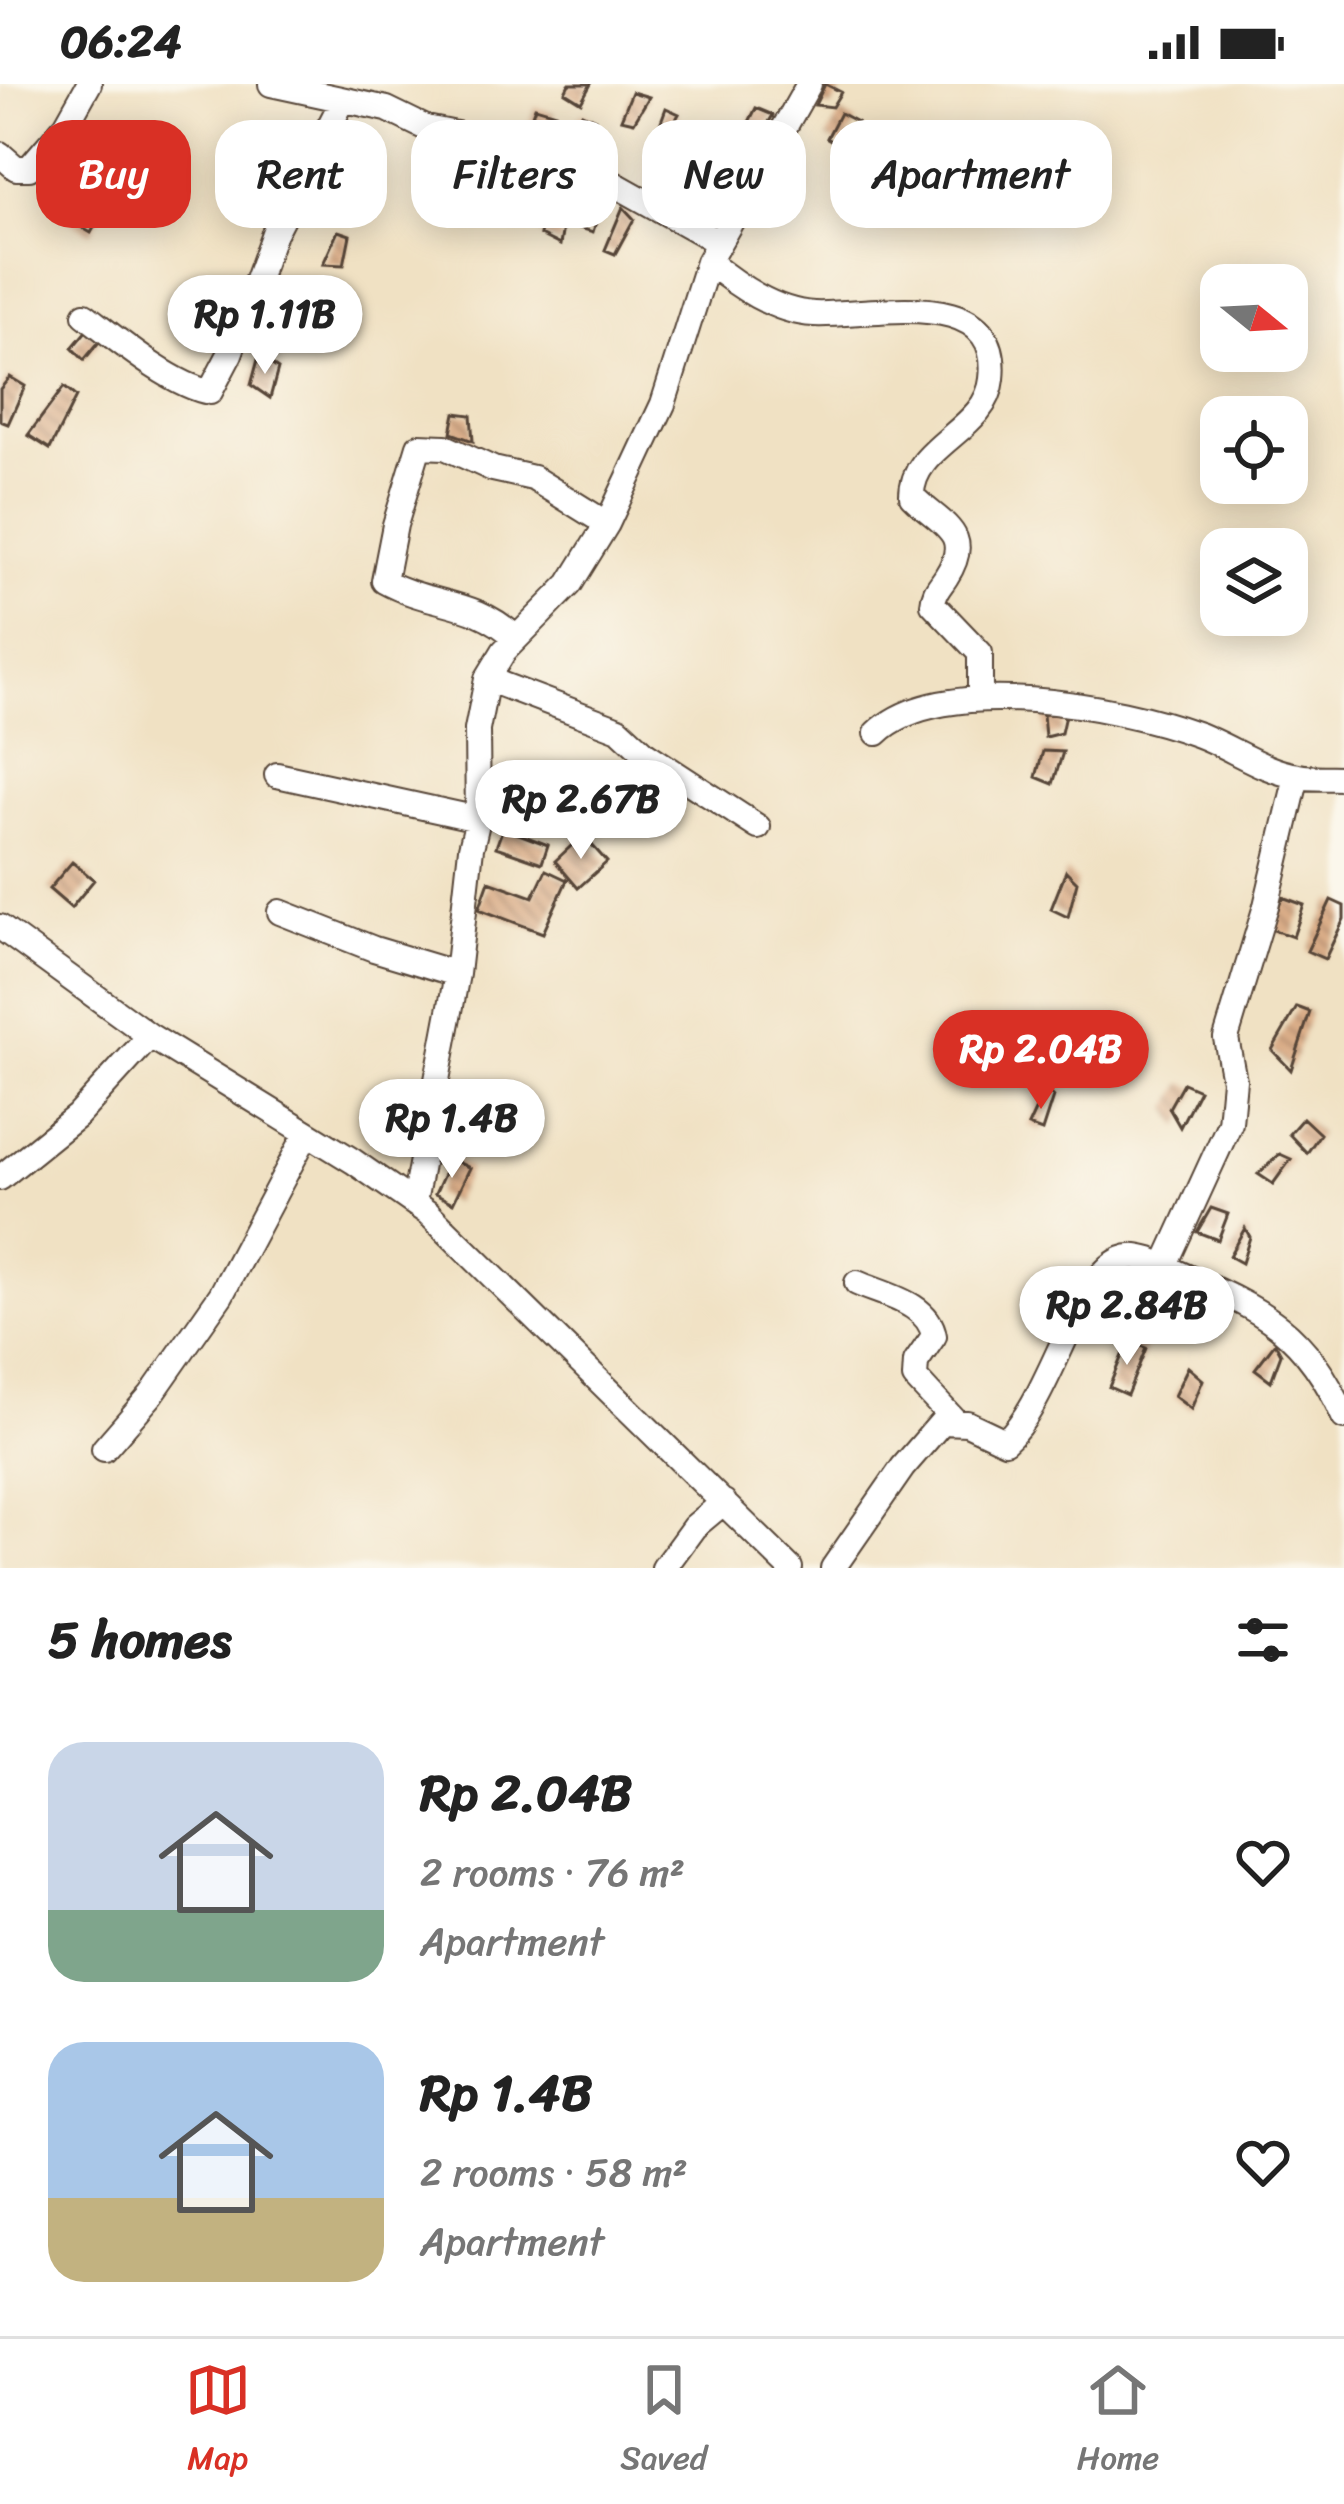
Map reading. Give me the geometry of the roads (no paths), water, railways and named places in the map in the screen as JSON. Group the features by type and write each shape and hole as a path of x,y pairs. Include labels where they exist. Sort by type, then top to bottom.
{"street":[{"path":"0,154 16,168 29,168 66,125 89,84"},
{"path":"271,84 342,102 385,96 426,128 512,145 600,176 713,252 741,288 784,307 812,314 881,308 940,313 972,327 989,345 993,376 988,398 970,423 919,469 912,496 956,539 954,564 934,594 933,604 980,653 980,698"},
{"path":"413,1202 458,974 478,819 477,730 487,679 516,638 570,584 607,524 663,404 713,252 808,84"},
{"path":"85,315 145,359 198,390 210,392 230,354 274,233 342,102"},
{"path":"516,638 490,616 464,604 423,596 384,581 419,446 445,447 493,469 533,478 607,524"},
{"path":"487,679 619,729 646,754 758,827"},
{"path":"877,733 892,718 909,712 980,698 1069,704 1196,734 1297,776 1344,778"},
{"path":"277,775 478,819"},
{"path":"1164,1267 1230,1123 1234,1080 1226,1038 1267,906 1297,776"},
{"path":"280,912 374,949 458,974"},
{"path":"0,927 150,1036 413,1202 590,1368 790,1568"},
{"path":"0,1178 77,1116 150,1036"},
{"path":"104,1449 151,1394 221,1295 307,1133"},
{"path":"857,1283 918,1309 928,1319 934,1336 916,1362 915,1378 955,1421 1004,1441 1041,1391 1102,1275 1119,1260 1136,1256 1244,1302 1283,1326 1318,1367 1344,1417"},
{"path":"833,1568 927,1436 942,1422 955,1421"},
{"path":"664,1568 694,1527 724,1502"}]}
